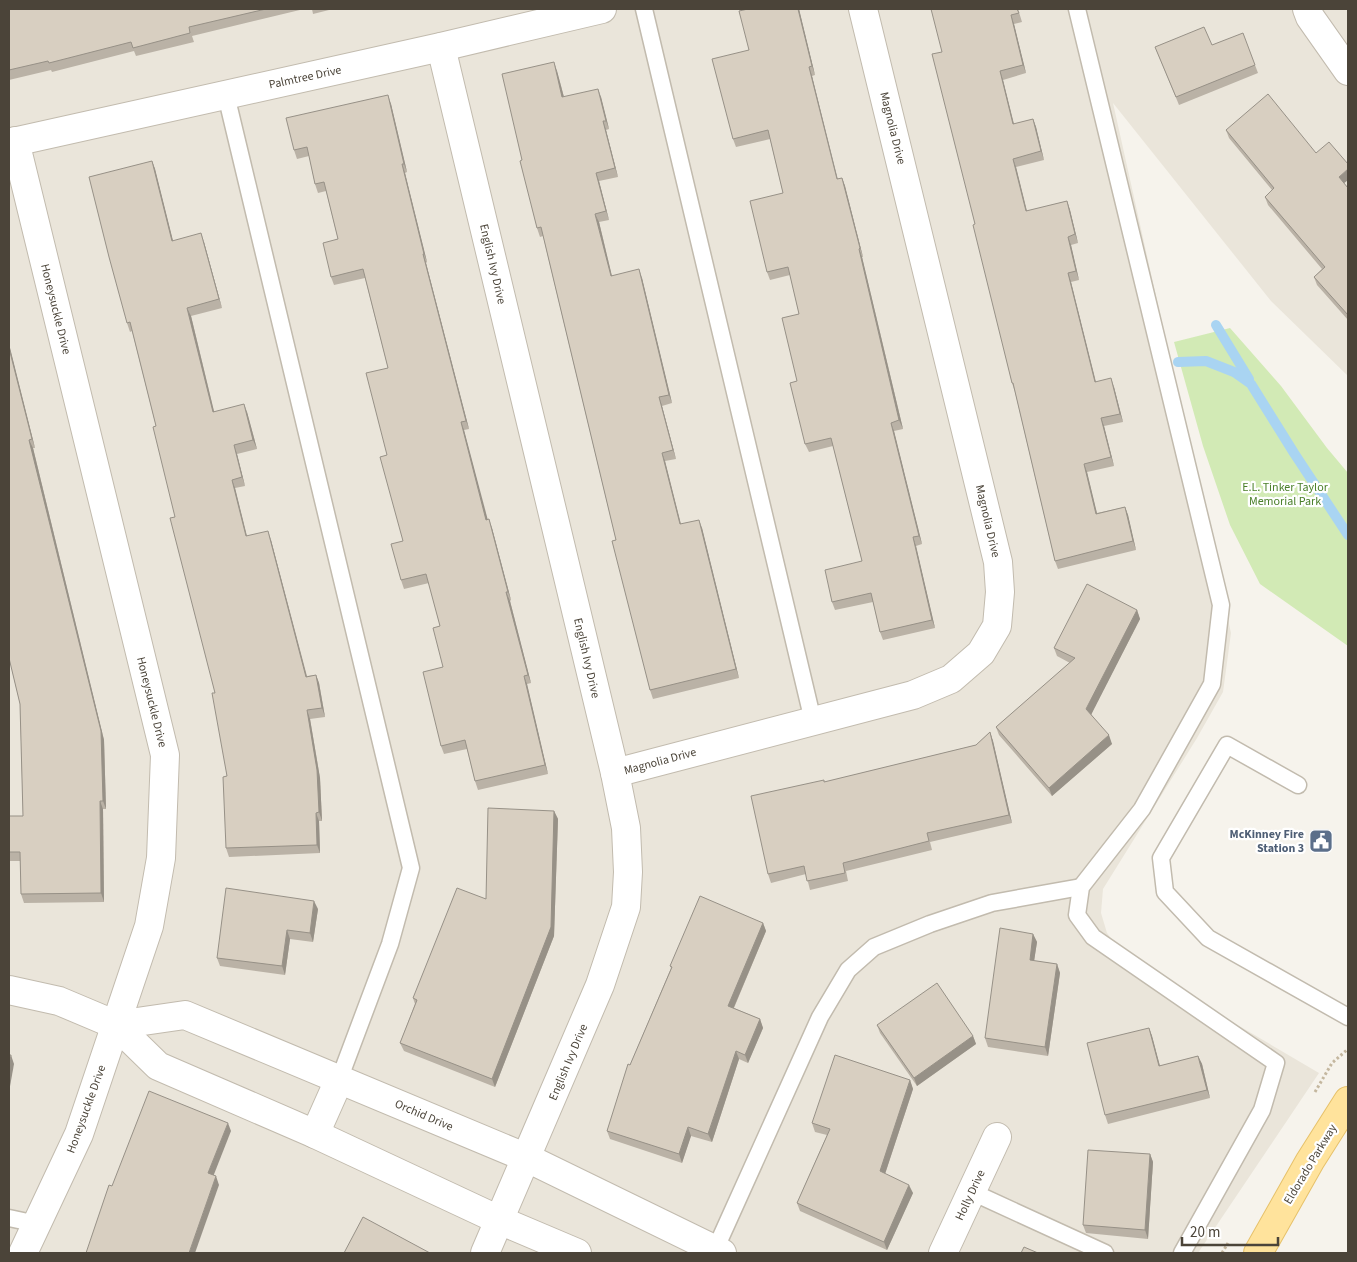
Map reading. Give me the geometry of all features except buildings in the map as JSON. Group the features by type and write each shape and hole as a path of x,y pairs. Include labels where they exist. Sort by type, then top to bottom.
{"main road":[{"name":"Eldorado Parkway","path":"1258,1253 1310,1161 1348,1101"}],"street":[{"name":"Palmtree Drive","path":"12,142 441,47 602,9"},
{"name":"Magnolia Drive","path":"615,773 913,696 951,679 981,653 997,626 1000,592 996,554 864,9"},
{"path":"1307,9 1310,17 1348,71"},
{"name":"English Ivy Drive","path":"441,47 615,773 626,828 628,872 626,907 600,985 485,1253"},
{"name":"Honeysuckle Drive","path":"12,142 165,755 161,858 149,926 79,1134 23,1253"},
{"path":"9,990 60,1001 116,1025 158,1066 315,1134 499,1220 577,1253"},
{"name":"Orchid Drive","path":"116,1025 185,1015 527,1158 717,1252"},
{"path":"315,1134 339,1080"},
{"name":"Holly Drive","path":"944,1253 997,1137"}],"lane":[{"path":"644,9 813,721"},
{"path":"1077,9 1222,605 1212,684 1142,809 1082,887 1077,915 1093,937 1276,1063 1262,1110 1182,1253"},
{"path":"226,95 412,868 390,944 339,1080"},
{"path":"1298,786 1227,745 1161,858 1165,892 1208,938 1348,1017"},
{"path":"717,1252 820,1017 848,970 874,947 930,924 992,903 1082,887"},
{"path":"972,1192 1105,1253"},
{"path":"9,1218 37,1224"}],"shaded area":[{"path":"9,9 1348,9 1348,376 1271,301 1113,103 1231,633 1223,692 1197,738 1103,889 1101,913 1107,933 1127,960 1319,1073 1198,1253 9,1253"}],"green space":[{"name":"E.L. Tinker Taylor Memorial Park","path":"1230,328 1281,386 1348,473 1348,646 1260,584 1230,525 1203,446 1174,342"}],"waterway":[{"path":"1216,325 1249,379"},
{"path":"1178,362 1206,361 1234,372 1251,384 1348,535"}],"place":[{"name":"McKinney Fire Station 3","path":"1321,841"}]}
